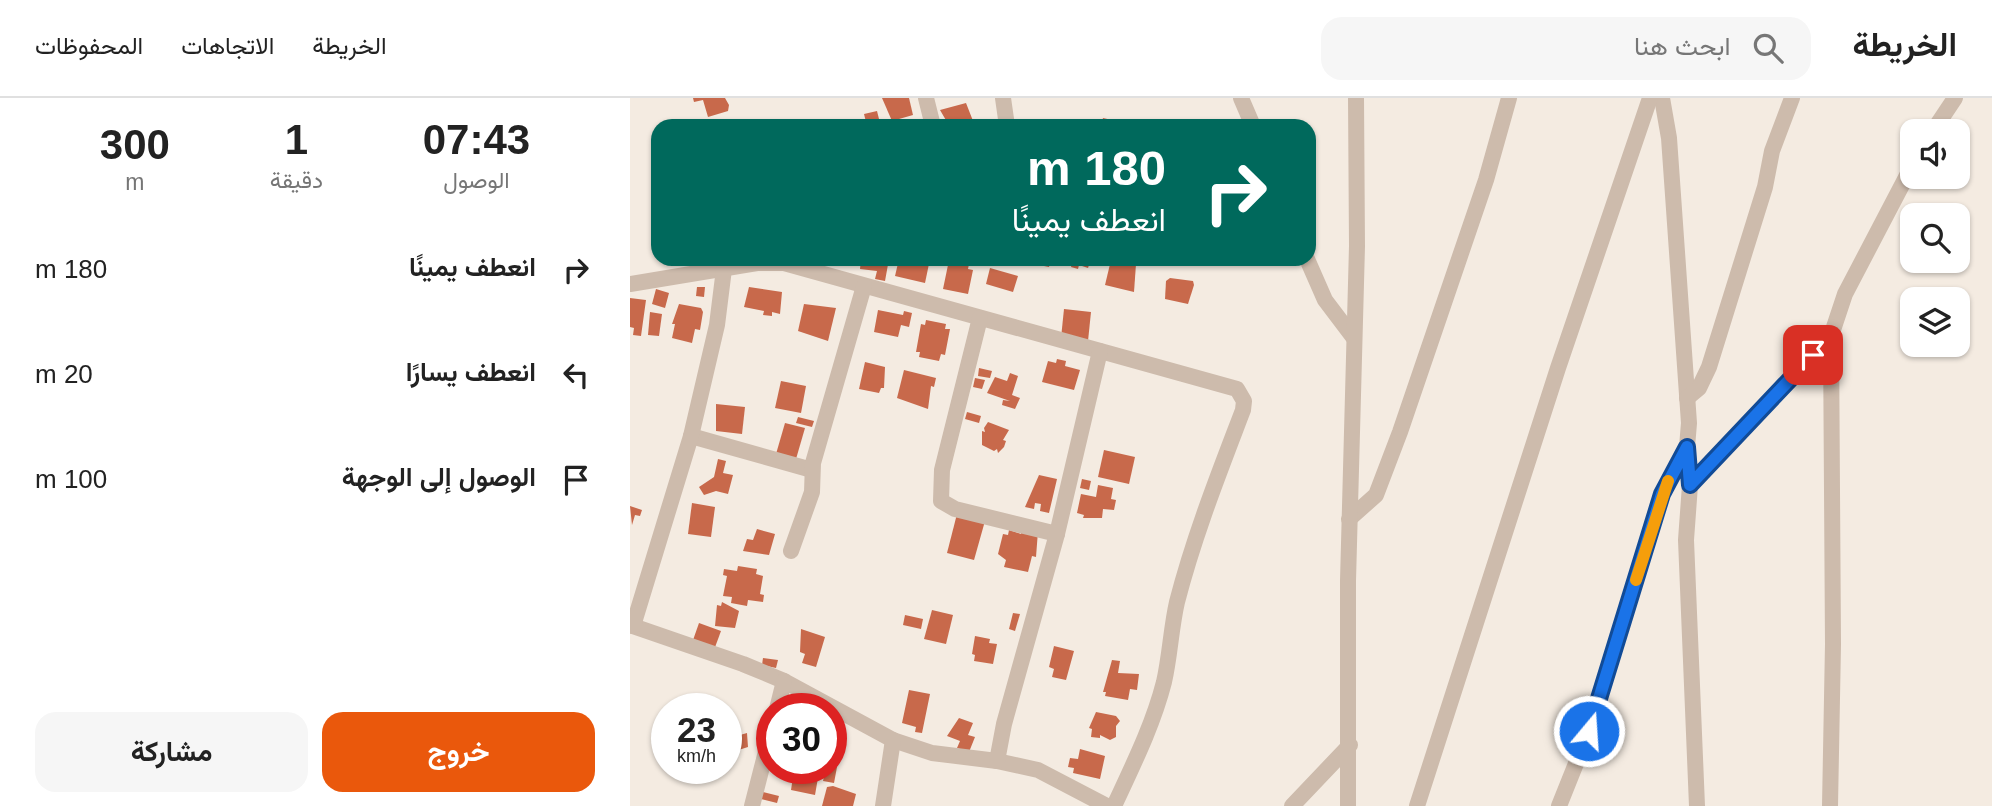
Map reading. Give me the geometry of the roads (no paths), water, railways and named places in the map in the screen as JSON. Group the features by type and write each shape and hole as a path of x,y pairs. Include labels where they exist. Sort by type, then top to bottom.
{"street":[{"path":"926,98 931,119"},
{"path":"1003,98 1006,119"},
{"path":"1241,98 1249,119"},
{"path":"1348,806 1349,519 1356,98"},
{"path":"1349,519 1376,495 1401,432 1486,180 1509,98"},
{"path":"1418,806 1571,330 1650,98"},
{"path":"1662,98 1669,138 1687,398 1690,485 1686,540 1697,806"},
{"path":"1687,398 1699,388 1709,367 1765,187 1772,151 1792,98"},
{"path":"1942,119 1955,98"},
{"path":"1830,806 1833,644 1831,336 1845,294 1900,189"},
{"path":"630,284 745,266"},
{"path":"789,266 1237,389 1244,401 1243,410 1215,480 1177,605 1167,668 1155,712 1114,806"},
{"path":"1310,266 1325,300 1353,337"},
{"path":"724,269 717,325 691,436 631,626 743,664 784,681 893,740 932,753 997,761 1050,775 1107,806"},
{"path":"791,551 812,492 812,470 864,286"},
{"path":"980,318 940,480 941,501 955,509 1057,534"},
{"path":"1690,485 1831,336"},
{"path":"997,761 1007,712 1057,534 1100,351"},
{"path":"691,436 812,470"},
{"path":"1559,806 1589,731 1662,494 1687,447"},
{"path":"781,693 784,681"},
{"path":"883,806 893,740"},
{"path":"1292,806 1350,745"},
{"path":"752,806 758,784"}]}
